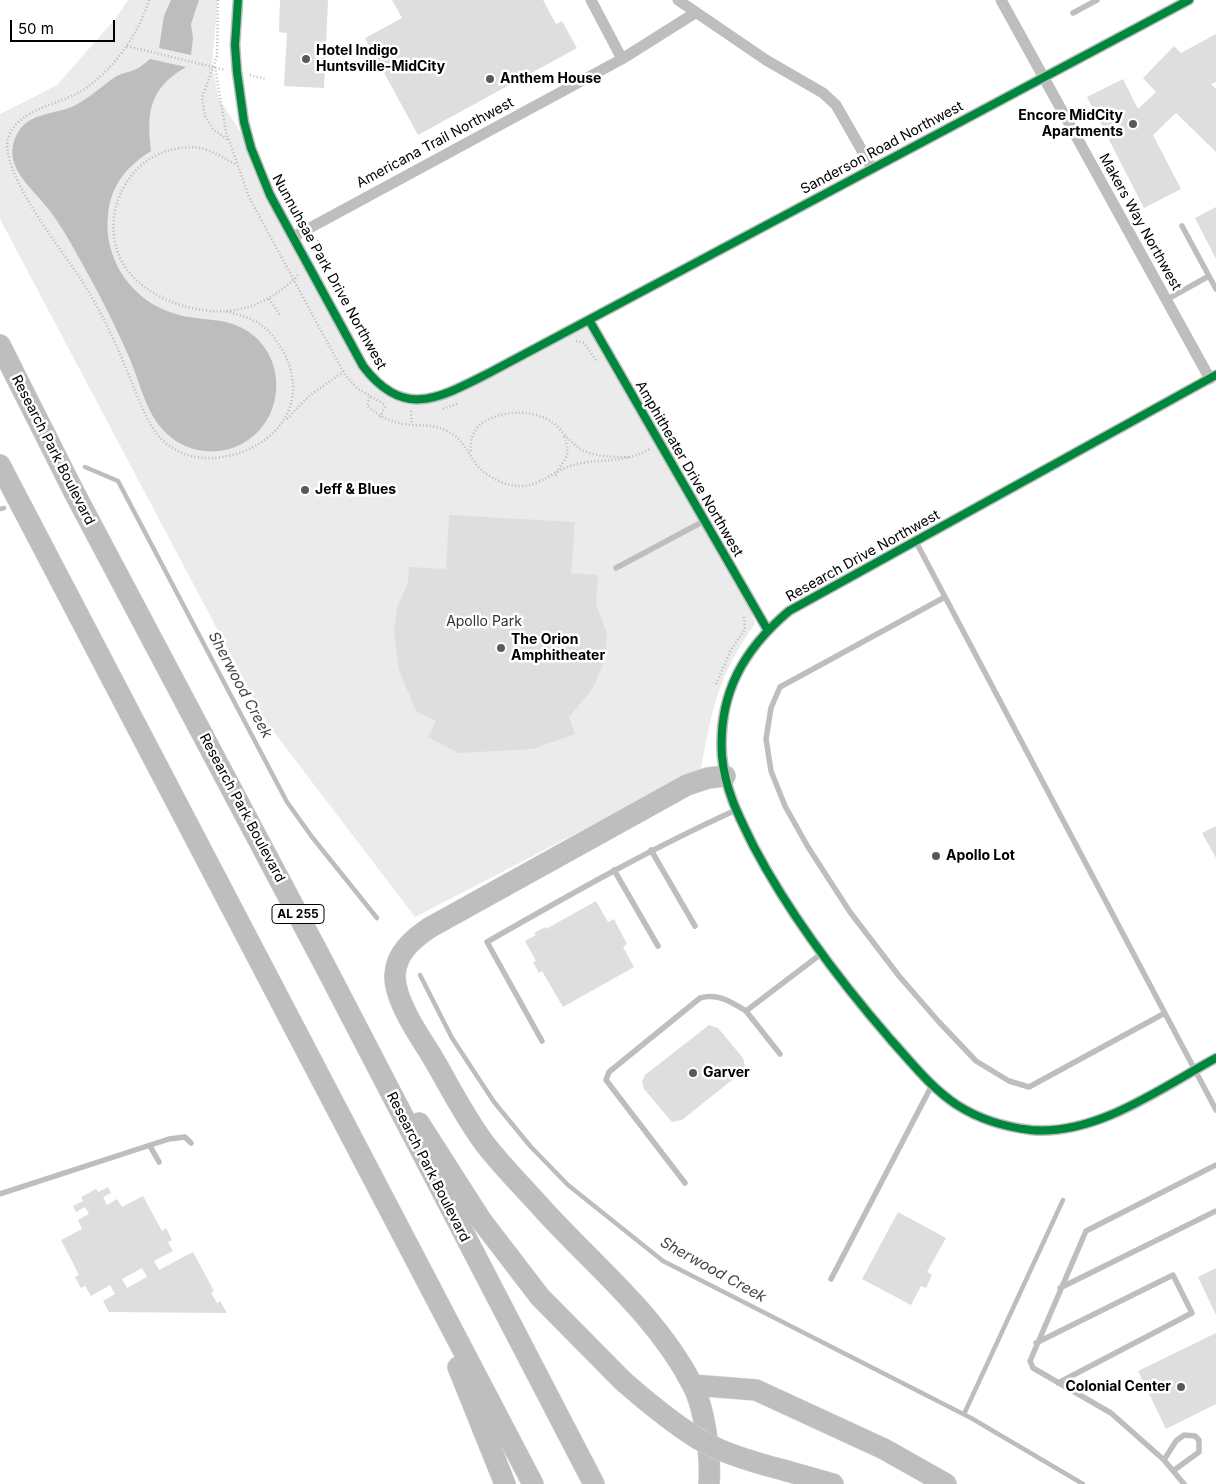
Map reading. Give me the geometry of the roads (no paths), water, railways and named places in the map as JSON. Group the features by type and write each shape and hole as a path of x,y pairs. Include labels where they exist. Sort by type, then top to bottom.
{"highway":[{"name":"Research Park Boulevard","path":"0,345 74,494 358,1031 594,1484"},
{"path":"0,466 414,1260 533,1484"},
{"path":"708,1484 710,1466 707,1438 693,1385 653,1322 541,1207 485,1143 412,1024 395,984 395,974 396,965 405,949 413,939 429,928 686,785 708,778 725,776"},
{"path":"358,1031 481,1220 540,1297 623,1381 660,1412 700,1440 742,1459 833,1484"},
{"path":"414,1260 505,1484"},
{"path":"693,1385 756,1390 884,1449 946,1484"}],"street":[{"name":"Nunnuhsae Park Drive Northwest","path":"238,0 235,44 244,122 251,148 270,194 364,366 377,384 396,396 420,400 443,396 589,320"},
{"path":"591,0 622,59"},
{"path":"678,0 695,14 823,94 836,105 872,168"},
{"name":"Makers Way Northwest","path":"1001,0 1166,300 1213,377"},
{"name":"Sanderson Road Northwest","path":"589,320 1043,76 1189,0"},
{"name":"Americana Trail Northwest","path":"293,237 622,59 695,14"},
{"name":"Amphitheater Drive Northwest","path":"589,320 767,629"},
{"name":"Research Drive Northwest","path":"1213,377 808,598 789,611 767,629 748,652 732,686 722,739 725,776 736,810 775,885 821,954 863,1008 932,1085 956,1104 997,1124 1032,1130 1051,1130 1080,1126 1106,1117 1216,1058"}],"lane":[{"path":"1073,13 1097,0"},
{"path":"1182,226 1216,290"},
{"path":"1166,300 1209,276"},
{"path":"616,568 704,521"},
{"path":"916,540 1216,1110"},
{"path":"945,597 780,687 771,708 766,739 771,771 785,806 850,912 899,976 976,1061 1009,1081 1029,1087 1165,1013"},
{"path":"542,1042 487,942 651,850 736,810"},
{"path":"651,850 695,926"},
{"path":"614,870 658,946"},
{"path":"746,1012 821,954"},
{"path":"685,1183 606,1080 609,1072 700,998 709,996 727,999 746,1012 780,1054"},
{"path":"830,1279 932,1085"},
{"path":"0,1194 150,1146 186,1137 191,1143"},
{"path":"150,1146 159,1162"},
{"path":"1184,1484 1164,1460 1111,1413 1033,1368 1030,1361 1036,1343 1086,1231 1216,1164"},
{"path":"1060,1288 1216,1211"},
{"path":"1036,1343 1173,1275 1192,1313 1058,1383"},
{"path":"1164,1460 1176,1441 1184,1435 1195,1436 1199,1440 1199,1452 1173,1470"}],"waterway":[{"name":"Sherwood Creek","path":"85,467 118,481 287,802 312,837 377,918"},
{"name":"Sherwood Creek","path":"0,509 4,508"},
{"name":"Sherwood Creek","path":"420,975 452,1038 494,1102 531,1147 568,1185 663,1261 971,1418 1083,1484"},
{"path":"964,1414 1063,1200"}],"place":[{"name":"Hotel Indigo Huntsville-MidCity","path":"306,59"},
{"name":"Anthem House","path":"490,79"},
{"name":"Encore MidCity Apartments","path":"1133,124"},
{"name":"Jeff & Blues","path":"305,490"},
{"name":"The Orion Amphitheater","path":"501,648"},
{"name":"Apollo Lot","path":"936,856"},
{"name":"Garver","path":"693,1073"},
{"name":"Colonial Center","path":"1181,1387"}],"park label":[{"name":"Apollo Park","path":"484,622"}]}
